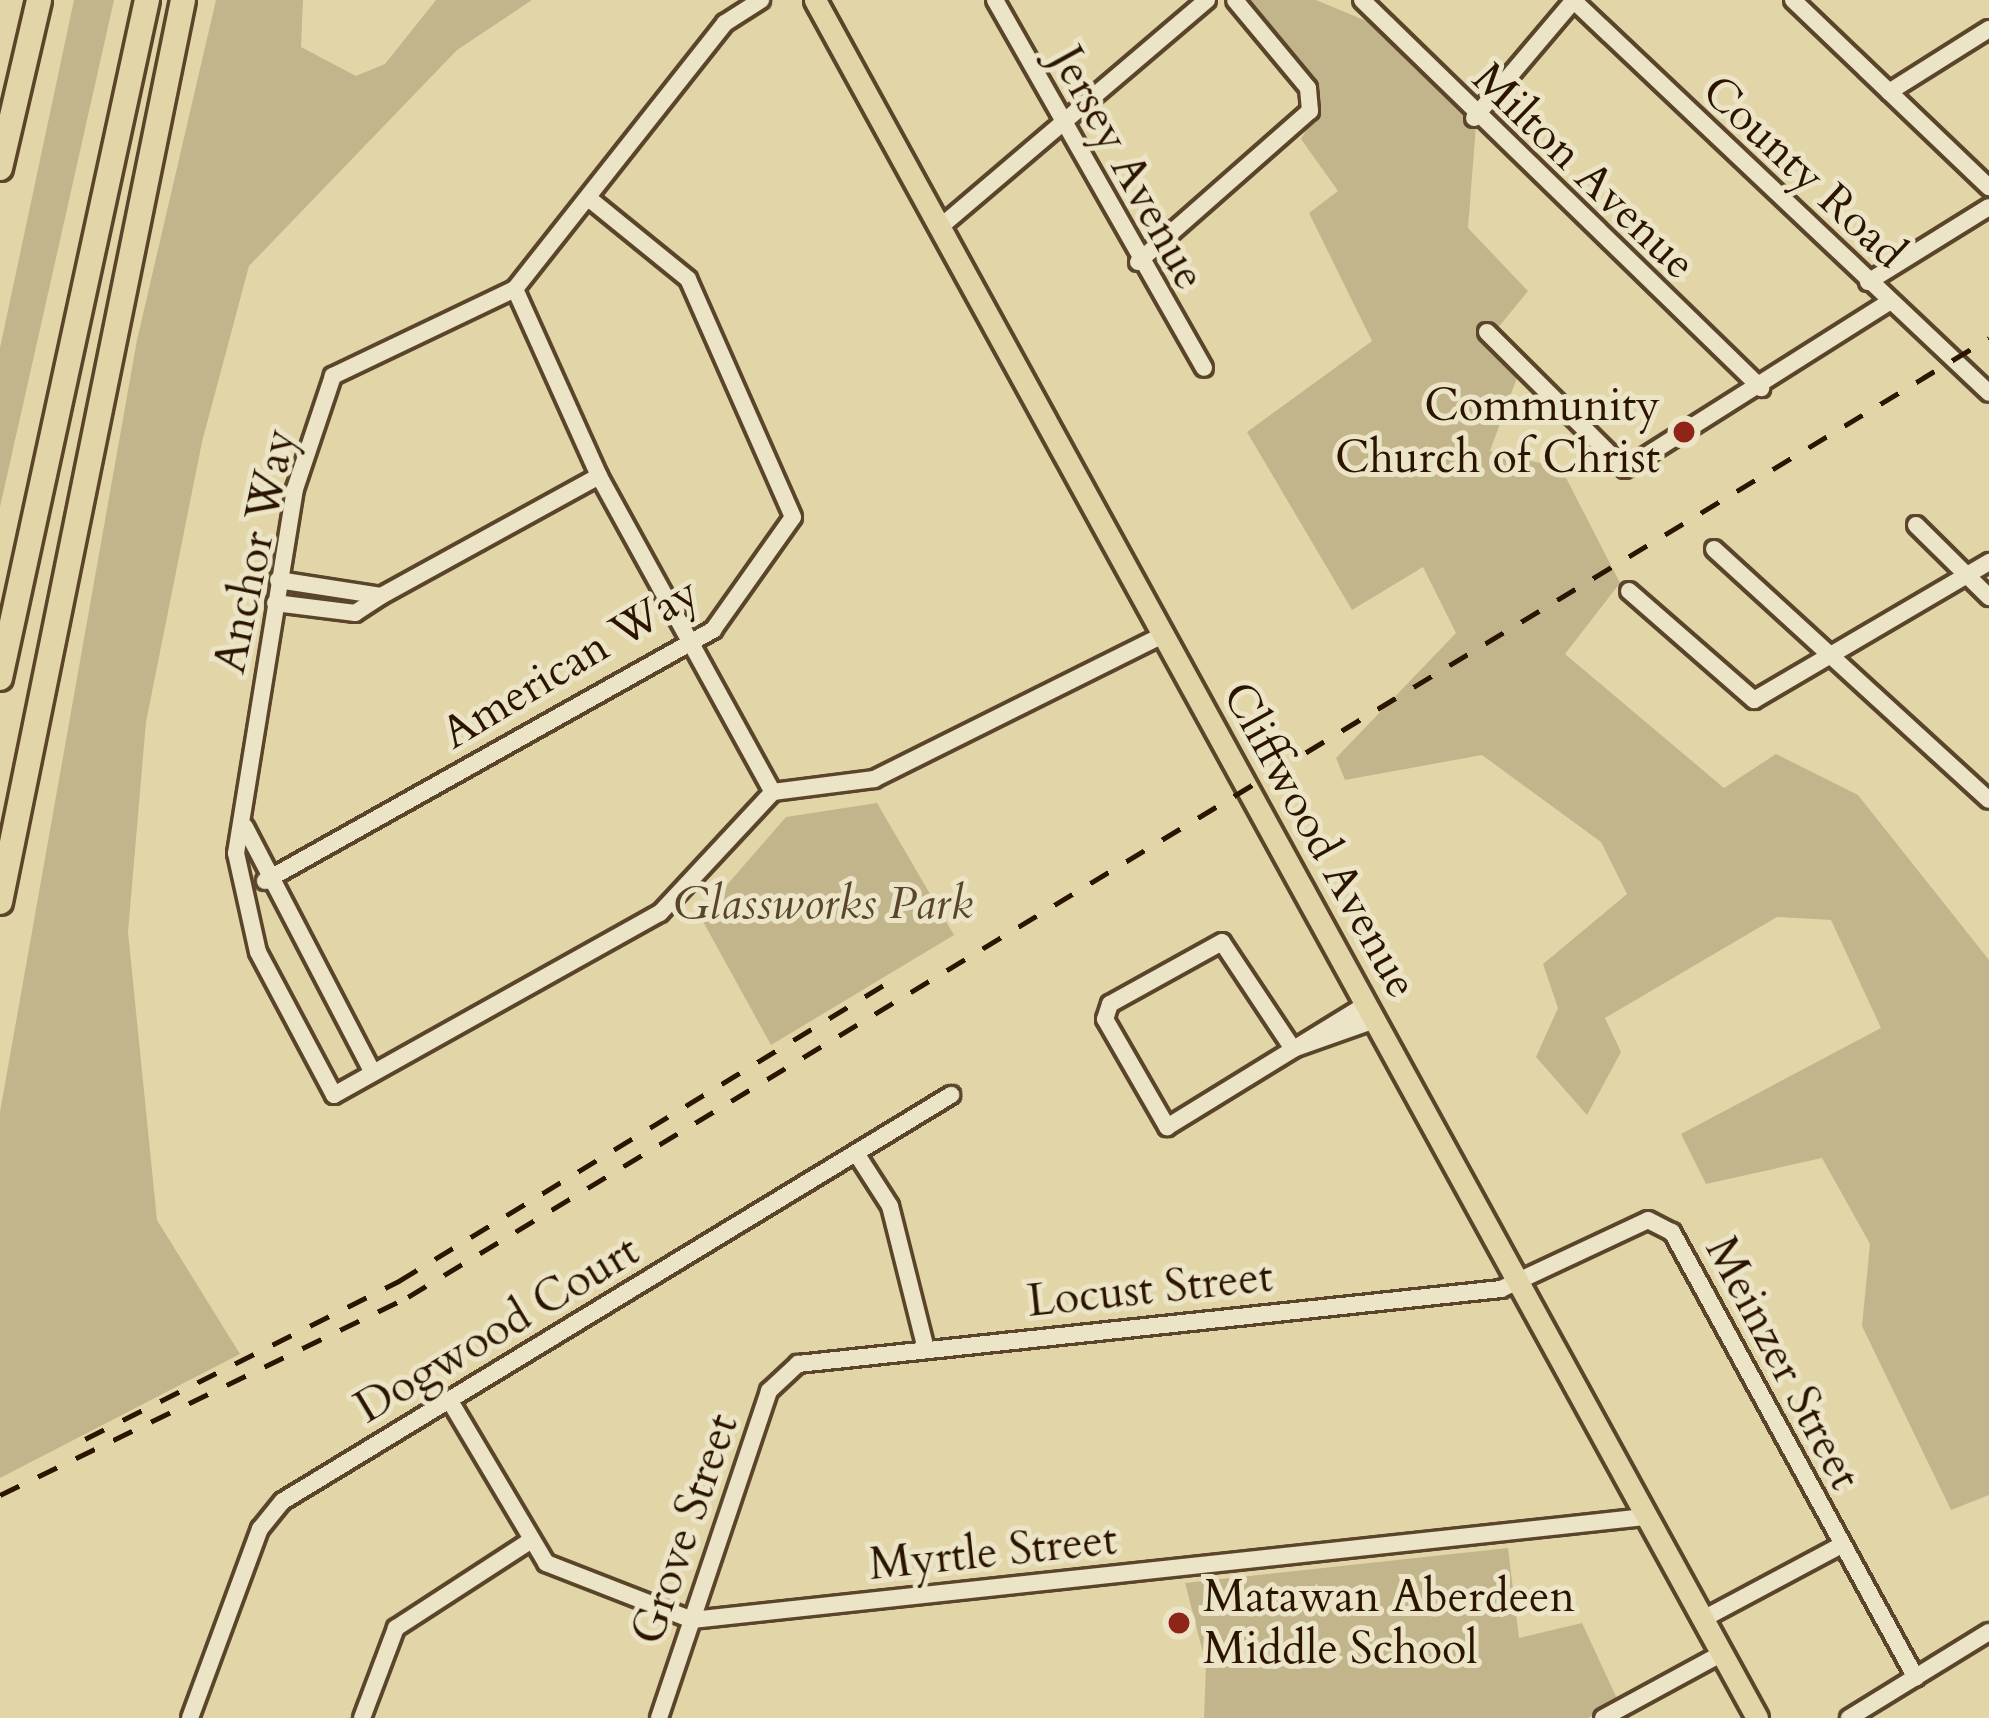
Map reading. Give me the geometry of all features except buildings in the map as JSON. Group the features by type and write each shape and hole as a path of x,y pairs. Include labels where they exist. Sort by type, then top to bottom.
{"highway":[{"path":"0,169 40,0"},
{"path":"0,678 147,0"},
{"path":"0,902 183,0"}],"main road":[{"name":"Cliffwood Avenue","path":"815,0 1757,1718"}],"street":[{"name":"Anchor Way","path":"243,820 266,881 373,1073 334,1095 244,911 243,820 278,580 333,376 515,289 592,201 725,23 761,0"},
{"name":"Jersey Avenue","path":"994,0 1138,262 1204,368"},
{"path":"939,228 1207,0"},
{"path":"1138,262 1303,123 1312,99 1235,0"},
{"name":"Milton Avenue","path":"1363,0 1474,118 1761,388"},
{"path":"1474,118 1573,0"},
{"name":"County Road","path":"1573,0 1989,393"},
{"path":"1793,0 1989,188"},
{"path":"1889,92 1989,29"},
{"name":"American Way","path":"266,881 692,642 736,603 793,518 792,499 688,279 592,201"},
{"path":"1868,282 1989,207"},
{"path":"515,289 599,476 773,792"},
{"path":"1487,332 1621,469 1761,388 1889,302"},
{"path":"275,603 355,613 599,476"},
{"path":"1916,525 1989,597"},
{"path":"1714,548 1989,800"},
{"path":"1629,591 1748,700 1831,657 1989,562"},
{"path":"278,580 381,596"},
{"path":"373,1073 660,914 773,792 874,779 1163,635"},
{"path":"1293,1049 1222,942 1110,1004 1105,1019 1166,1126 1293,1049 1371,1012"},
{"name":"Dogwood Court","path":"190,1718 260,1529 283,1501 951,1095"},
{"path":"856,1153 890,1206 926,1349"},
{"name":"Meinzer Street","path":"1520,1286 1637,1223 1667,1226 1916,1678"},
{"name":"Locust Street","path":"789,1369 926,1349 1520,1286"},
{"name":"Grove Street","path":"658,1718 769,1391 789,1369"},
{"name":"Myrtle Street","path":"450,1401 530,1540 559,1571 692,1620 1644,1517"},
{"path":"362,1718 396,1628 530,1540"},
{"path":"1703,1619 1840,1546"},
{"path":"1850,1718 1989,1632"},
{"path":"1603,1718 1721,1654"}],"green space":[{"path":"74,0 114,0 0,507 0,348"},
{"path":"216,0 303,0 301,47 356,76 385,64 436,0 532,0 457,50 249,266 202,442 146,722 128,932 157,1220 240,1354 0,1478 0,1112 137,340"},
{"path":"1226,0 1316,0 1383,28 1476,125 1468,228 1528,291 1488,340 1519,372 1490,451 1561,468 1620,583 1565,654 1724,788 1776,754 1858,795 1989,960 1989,1495 1951,1510 1862,1326 1870,1244 1822,1158 1706,1184 1681,1134 1881,1028 1831,920 1777,917 1605,1018 1621,1052 1587,1115 1536,1057 1558,1008 1543,964 1627,894 1601,842 1482,755 1345,780 1336,758 1456,633 1423,567 1352,610 1247,432 1372,341 1309,213 1338,191 1301,139 1321,104"},
{"name":"Glassworks Park","path":"877,803 954,935 771,1045 700,916 786,817"},
{"path":"1508,1548 1519,1638 1582,1623 1619,1703 1588,1718 1204,1718 1206,1664 1185,1583"}],"railway":[{"path":"0,1495 408,1297 1989,338"},
{"path":"85,1439 399,1281 895,978"}],"place":[{"name":"Community Church of Christ","path":"1684,432"},
{"name":"Matawan Aberdeen Middle School","path":"1179,1623"}]}
